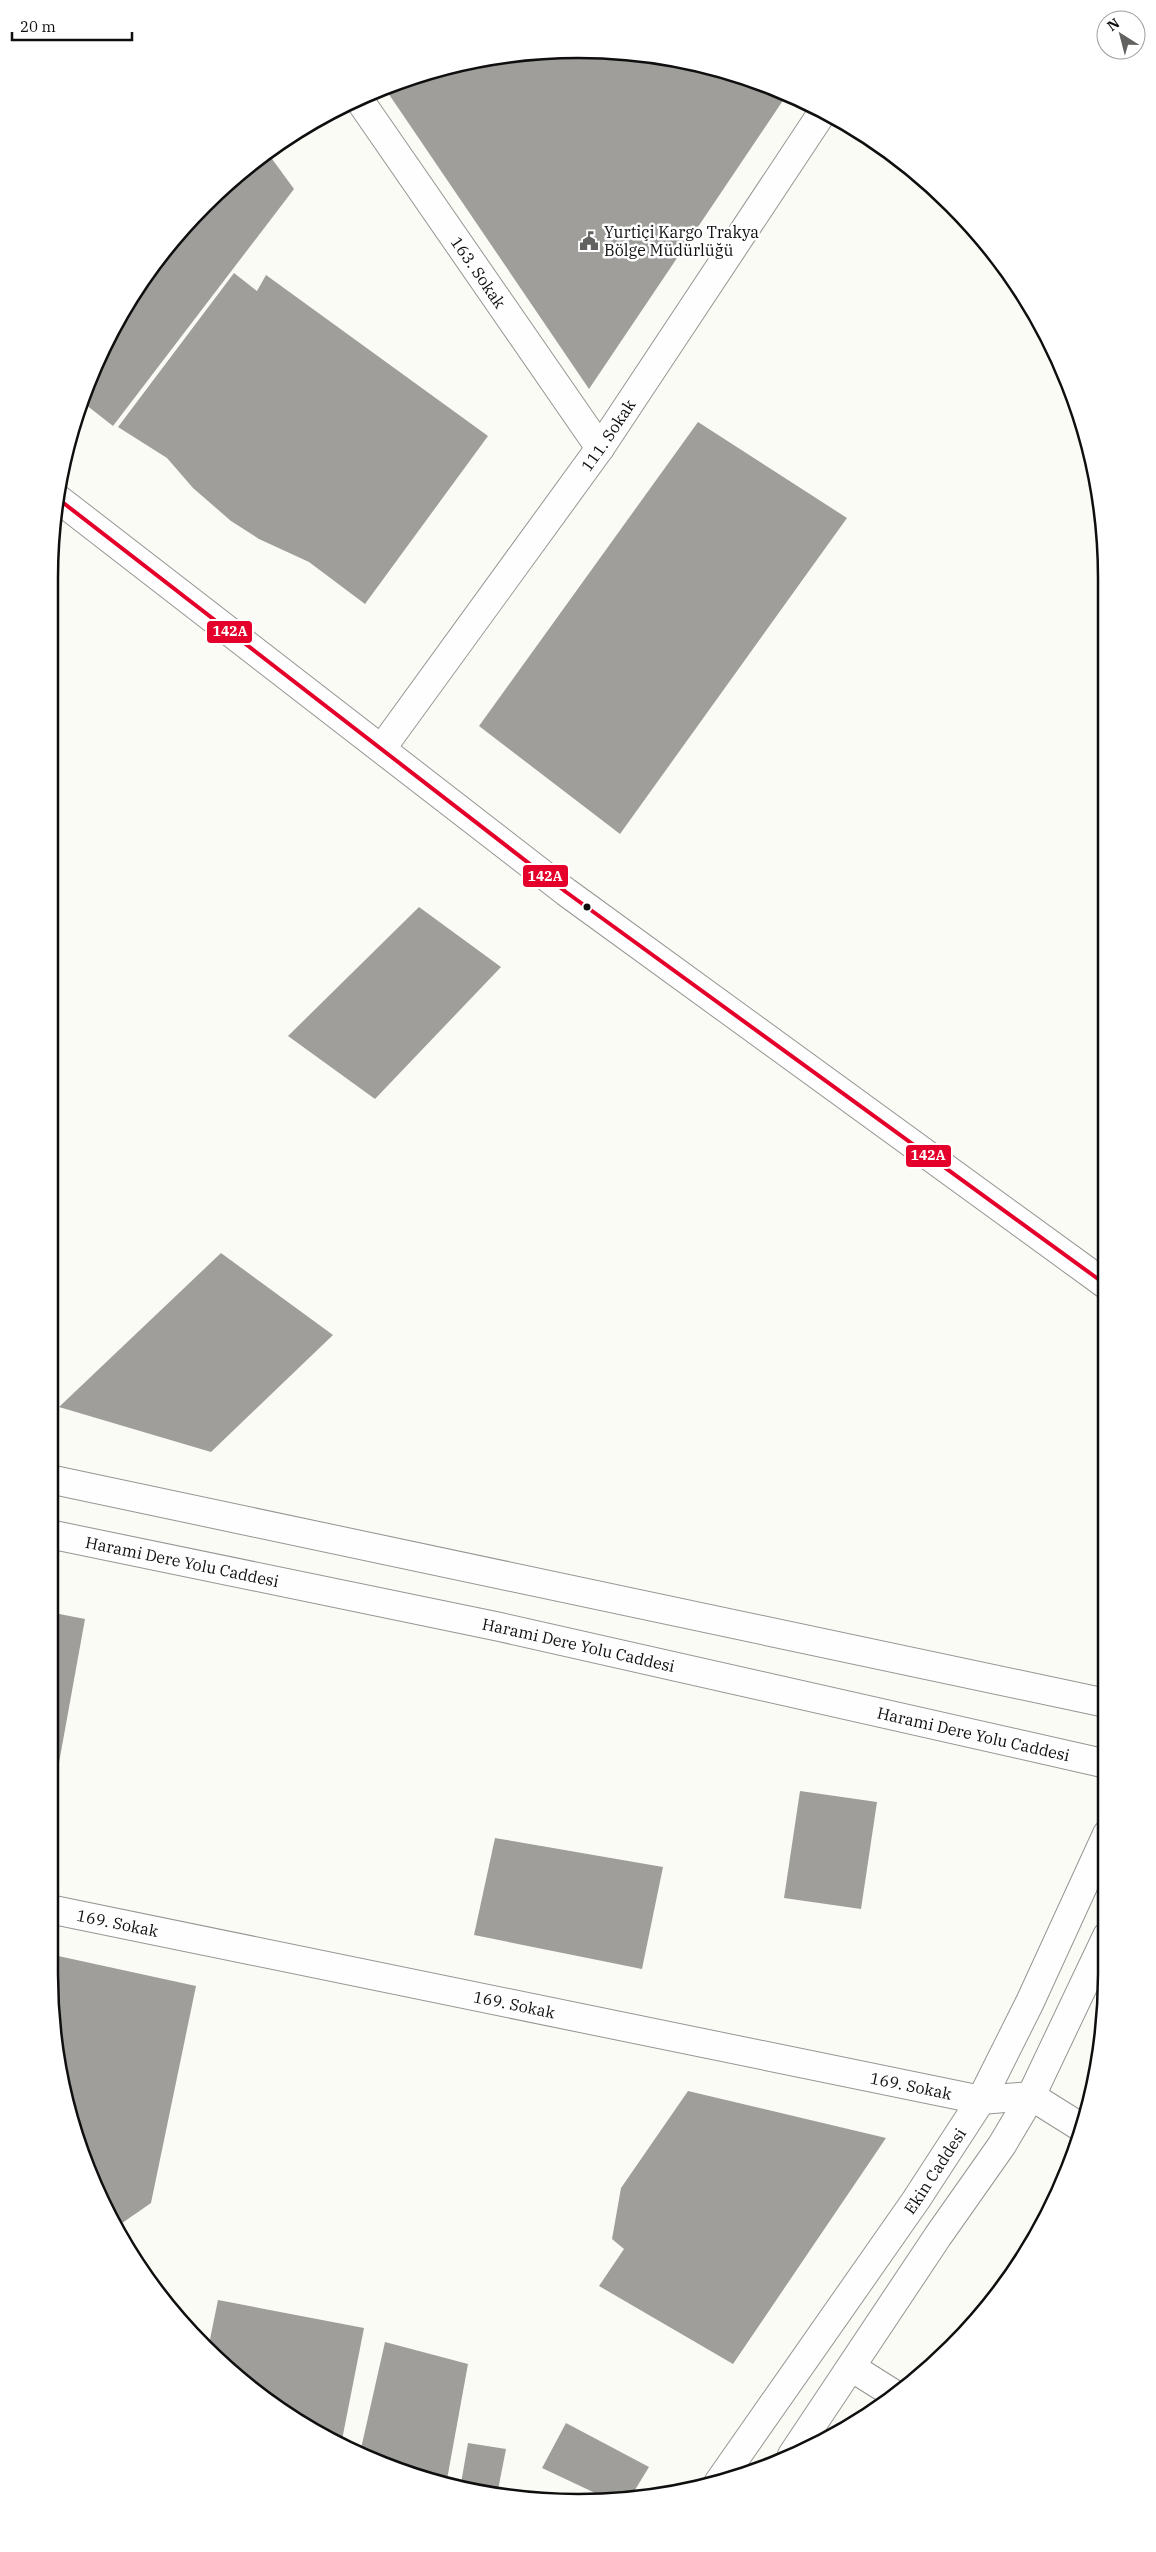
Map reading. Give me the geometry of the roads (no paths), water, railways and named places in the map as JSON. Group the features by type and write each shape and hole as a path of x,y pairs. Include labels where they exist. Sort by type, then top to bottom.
{"street":[{"name":"163. Sokak","path":"362,104 600,448"},
{"name":"111. Sokak","path":"382,748 600,448 819,117"},
{"path":"63,503 566,892 1098,1279"},
{"path":"58,1481 1098,1701"},
{"name":"Harami Dere Yolu Caddesi","path":"58,1536 500,1627 1098,1762"},
{"name":"Ekin Caddesi","path":"725,2473 916,2200 980,2100 1030,2002 1098,1854"},
{"name":"169. Sokak","path":"58,1911 980,2100 1031,2096"},
{"path":"799,2445 938,2236 1002,2145 1031,2096 1098,1955"},
{"path":"1031,2096 1076,2124"},
{"path":"851,2368 889,2391"}],"place":[{"name":"Yurtiçi Kargo Trakya Bölge Müdürlüğü","path":"589,241"}]}
